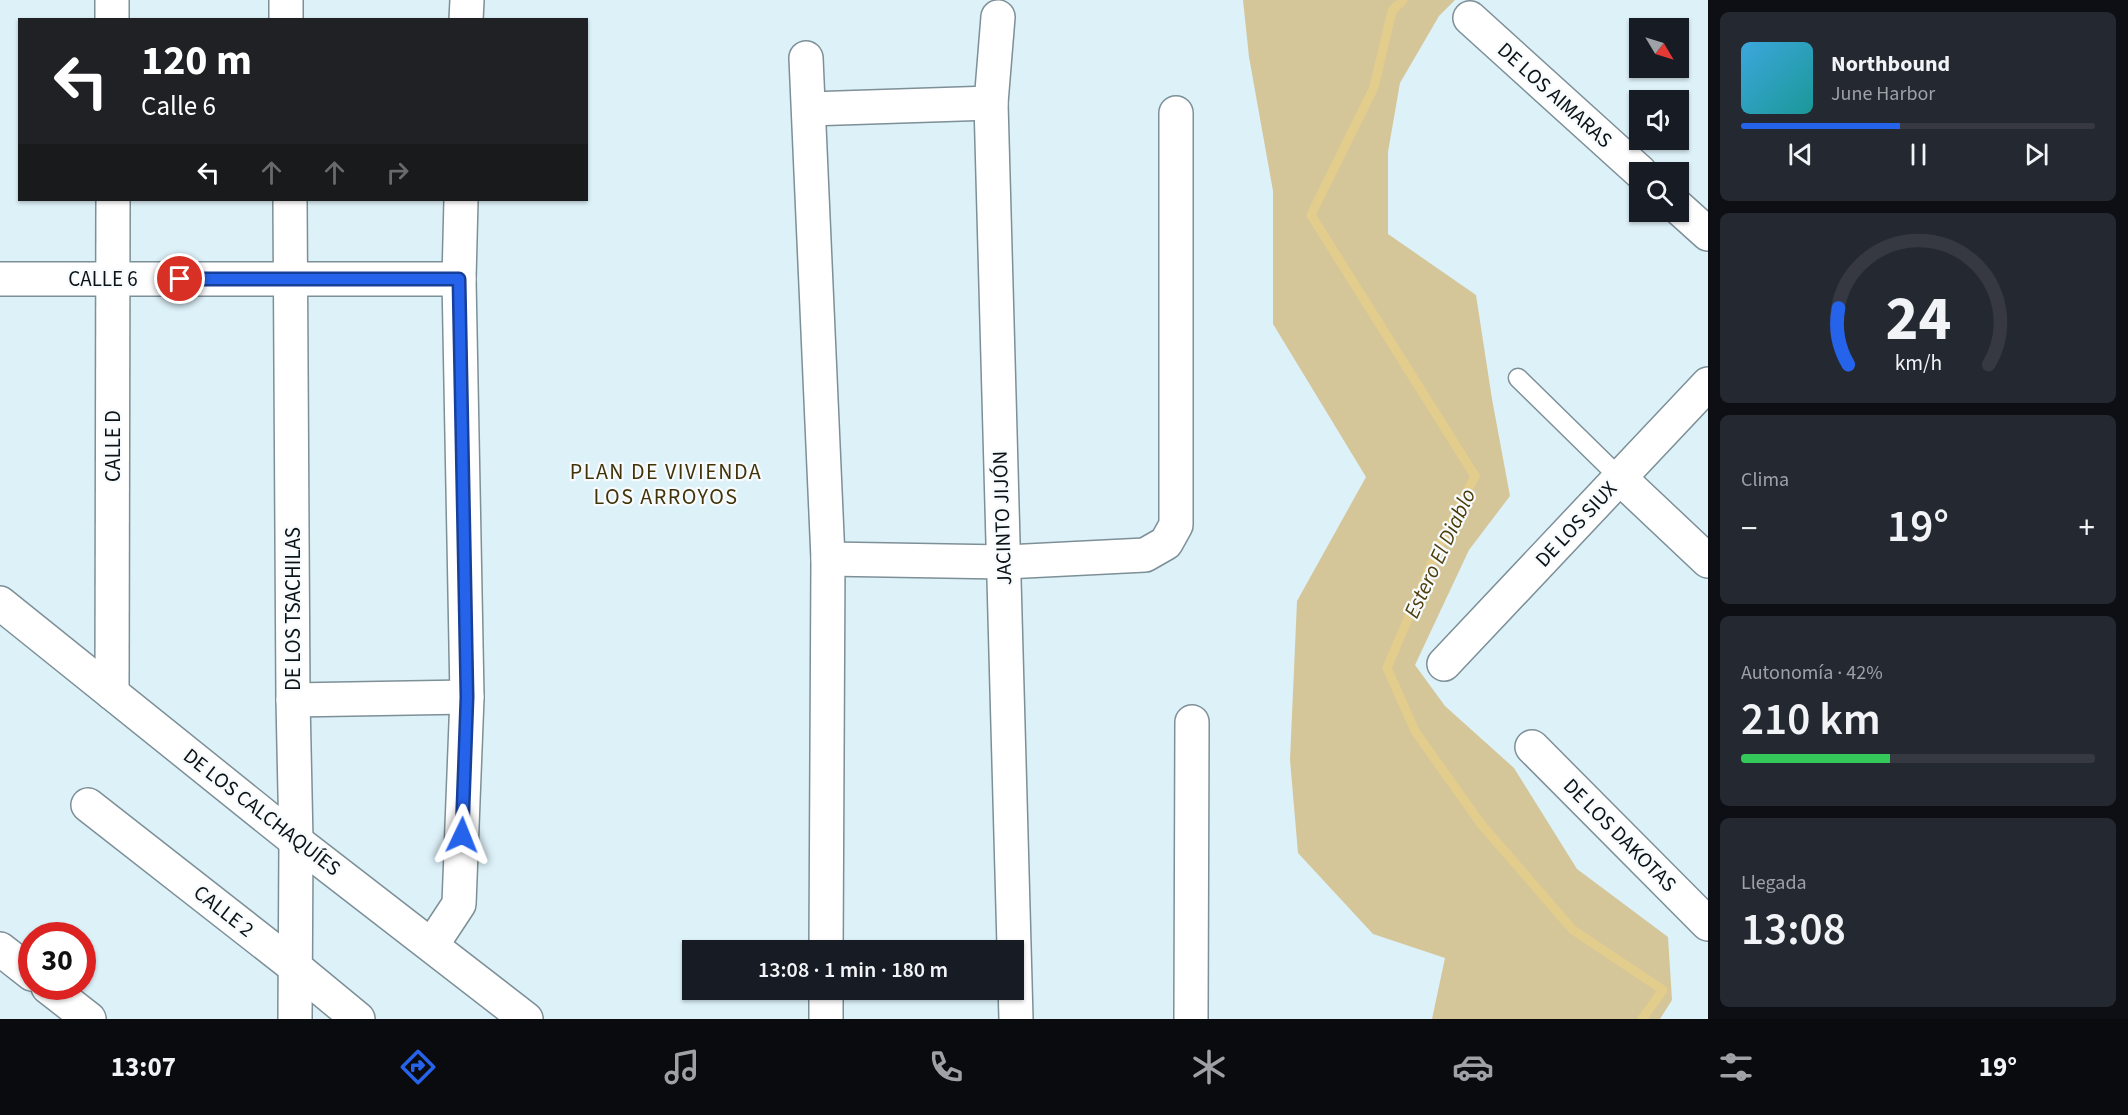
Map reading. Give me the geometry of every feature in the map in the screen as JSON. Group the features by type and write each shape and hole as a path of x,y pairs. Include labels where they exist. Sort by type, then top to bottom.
{"street":[{"path":"112,0 112,18"},
{"path":"286,0 286,18"},
{"path":"466,18 467,0"},
{"name":"JACINTO JIJÓN","path":"998,17 991,103 1016,1019"},
{"name":"DE LOS AIMARAS","path":"1470,18 1629,162"},
{"path":"806,58 828,560 826,940"},
{"path":"809,109 991,103"},
{"path":"828,560 1004,562 1145,555 1166,543 1176,525 1176,113"},
{"name":"CALLE D","path":"112,693 113,201"},
{"name":"DE LOS TSACHILAS","path":"290,201 296,841 295,1019"},
{"path":"432,945 459,904 467,697 459,279 461,201"},
{"path":"1689,217 1708,234"},
{"name":"CALLE 6","path":"0,279 459,279"},
{"name":"DE LOS SIUX","path":"1444,664 1708,384"},
{"path":"1619,477 1708,561"},
{"name":"DE LOS CALCHAQUÍES","path":"0,603 296,841 526,1019"},
{"path":"293,699 467,697"},
{"path":"1191,1019 1192,722"},
{"name":"DE LOS DAKOTAS","path":"1532,747 1708,924"},
{"name":"CALLE 2","path":"88,805 358,1019"},
{"path":"0,949 18,963"},
{"path":"65,1000 89,1019"},
{"path":"826,1000 826,1019"}],"lane":[{"path":"1518,378 1619,477"}],"shaded area":[{"path":"1243,0 1455,0 1439,16 1400,83 1388,152 1388,234 1476,295 1510,496 1469,550 1415,665 1445,706 1514,768 1577,869 1668,937 1672,1000 1660,1019 1432,1019 1445,958 1373,934 1298,853 1290,760 1297,601 1366,477 1273,324 1273,191 1249,57"}],"waterway":[{"name":"Estero El Diablo","path":"1403,0 1392,11 1374,87 1311,215 1475,476 1438,548 1387,668 1415,731 1481,824 1573,930 1663,990 1642,1019"}],"district":[{"name":"PLAN DE VIVIENDA LOS ARROYOS","path":"666,484"}],"route":[{"path":"180,279 459,279 467,697 462,835"}]}
